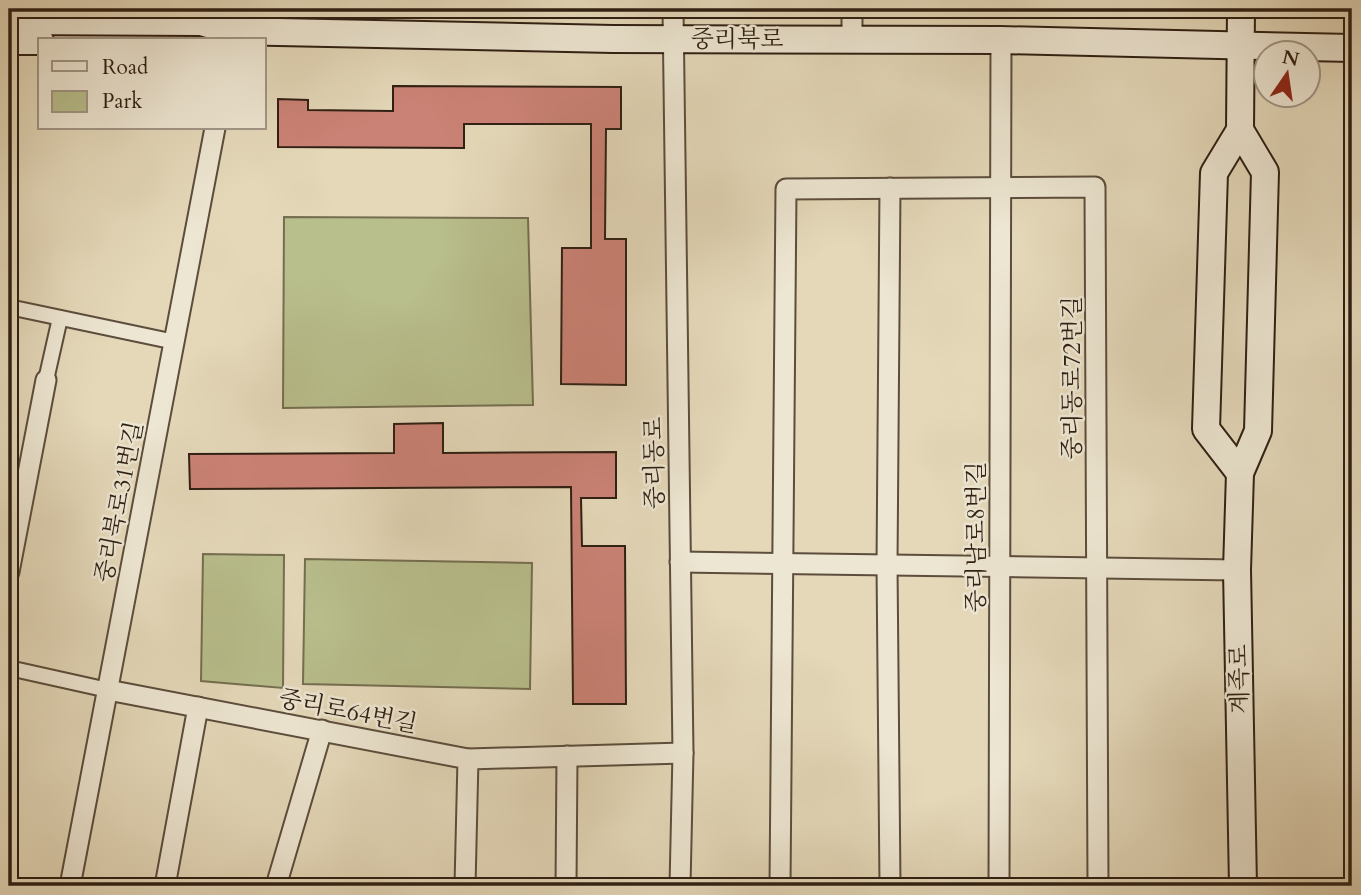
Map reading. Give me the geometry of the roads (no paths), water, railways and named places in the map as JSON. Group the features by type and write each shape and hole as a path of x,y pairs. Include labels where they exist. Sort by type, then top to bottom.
{"main road":[{"path":"1240,472 1206,429 1214,173 1240,130 1241,9"},
{"name":"중리북로","path":"9,21 201,22 232,36 852,38 1352,48"},
{"path":"9,41 38,41"},
{"name":"계족로","path":"1240,130 1265,172 1258,431 1240,472 1237,570 1243,886"}],"street":[{"name":"중리동로","path":"673,9 683,753 680,886"},
{"path":"852,9 852,38"},
{"name":"중리남로8번길","path":"999,886 1001,40"},
{"name":"중리북로31번길","path":"70,886 215,130"},
{"name":"중리동로72번길","path":"1000,188 1095,187 1098,886"},
{"path":"890,188 887,565 890,886"},
{"path":"780,886 785,564 786,189 1000,188"},
{"path":"9,307 175,342"},
{"path":"9,572 60,318"},
{"path":"680,562 1237,570"},
{"name":"중리로64번길","path":"9,668 108,690 468,759 683,753"},
{"path":"165,886 198,707"},
{"path":"276,886 322,730"},
{"path":"566,756 566,886"},
{"path":"465,886 468,759"}]}
